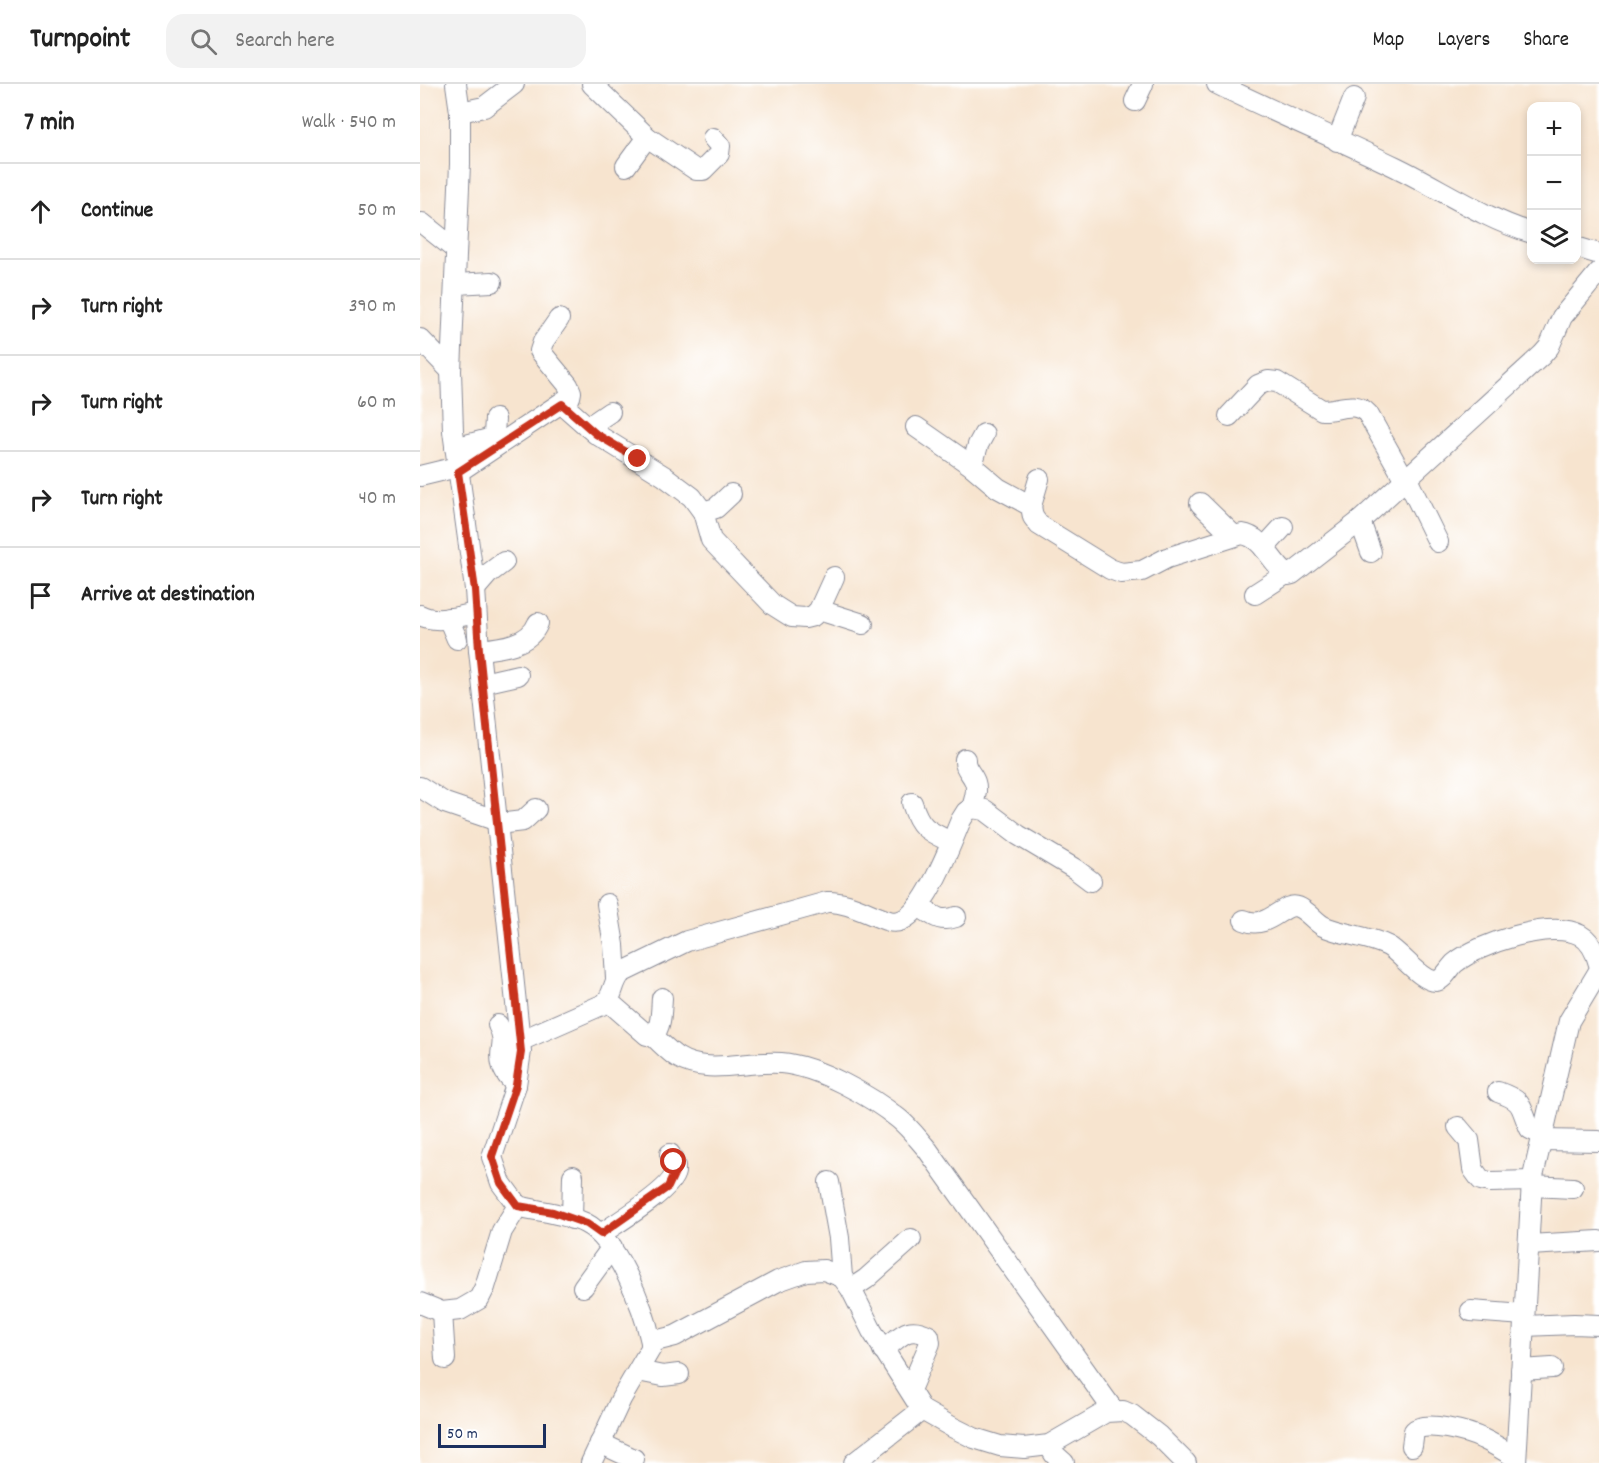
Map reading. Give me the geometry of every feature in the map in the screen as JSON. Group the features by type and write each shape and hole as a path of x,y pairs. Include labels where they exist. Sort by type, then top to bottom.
{"street":[{"path":"456,84 460,164 452,371 457,462 475,590 479,650 520,1041 520,1065 516,1085 492,1156 501,1183 518,1206 553,1212 587,1224 607,1241 630,1281 651,1342 651,1348 621,1399 591,1463"},
{"path":"459,112 484,107 514,84"},
{"path":"592,84 647,136 670,154 700,171 719,154 720,146 713,138"},
{"path":"1217,84 1281,116 1420,179 1479,212 1527,231"},
{"path":"1337,141 1354,98"},
{"path":"626,166 647,136"},
{"path":"422,223 456,250"},
{"path":"1581,249 1599,254"},
{"path":"1255,594 1286,574 1292,574 1360,521 1542,355 1549,347 1562,317 1599,272"},
{"path":"456,284 492,282"},
{"path":"420,476 457,462 562,404 570,397 571,392 540,351 543,342 559,319"},
{"path":"420,339 452,371"},
{"path":"1229,416 1258,385 1268,381 1277,382 1322,410 1351,405 1360,407 1368,414 1438,542"},
{"path":"562,404 588,428 664,476 692,497 703,512 711,540 772,605 792,617 813,616 819,610 834,577"},
{"path":"588,428 610,412"},
{"path":"457,462 494,434 495,419"},
{"path":"916,427 972,466 998,488 1031,506"},
{"path":"972,466 984,434"},
{"path":"1039,479 1031,506 1033,517 1039,525 1110,569 1121,573 1142,571 1167,558 1234,536 1247,535 1264,548 1286,574"},
{"path":"703,512 716,508 731,494"},
{"path":"1200,503 1234,536"},
{"path":"1360,521 1371,552"},
{"path":"1264,548 1283,527"},
{"path":"475,590 488,574 504,561"},
{"path":"819,610 863,624"},
{"path":"420,615 426,618 448,618 476,613"},
{"path":"448,618 457,639"},
{"path":"479,650 507,646 530,636 534,633 538,623"},
{"path":"483,683 518,675"},
{"path":"965,759 966,767 976,783 972,808"},
{"path":"423,794 498,823 523,821 536,808"},
{"path":"912,803 921,826 951,842"},
{"path":"616,978 647,959 687,941 827,902 838,903 892,922 906,918 918,906 936,876 966,812 972,808 985,810 1018,835 1091,881"},
{"path":"520,1041 608,1001 616,978 614,945 607,904"},
{"path":"918,906 939,919 946,921 956,917"},
{"path":"1244,920 1261,922 1269,920 1291,906 1297,906 1322,926 1389,947 1428,978 1436,981 1441,980 1456,962 1482,948 1517,935 1550,930 1568,930 1580,935 1596,953 1599,964"},
{"path":"1412,1446 1414,1431 1419,1427 1429,1426 1480,1437 1516,1460 1532,1183 1569,1021 1599,971"},
{"path":"653,1036 660,1023 662,998"},
{"path":"608,1001 647,1035 653,1036 676,1056 696,1064 716,1066 766,1062 810,1069 826,1075 884,1108 901,1121 927,1149 1114,1411"},
{"path":"498,1025 504,1040 502,1066 516,1085"},
{"path":"1498,1092 1516,1100 1523,1108 1530,1129 1542,1138 1599,1141"},
{"path":"1458,1127 1469,1140 1473,1169 1481,1180 1573,1188"},
{"path":"583,1287 607,1241 668,1187 676,1170 670,1154"},
{"path":"572,1219 573,1176"},
{"path":"829,1182 846,1283 922,1410 974,1438 1000,1446 1024,1448 1049,1445 1106,1412 1114,1411 1132,1415 1159,1436 1186,1463"},
{"path":"420,1303 442,1312 459,1310 479,1299 502,1231 518,1206"},
{"path":"651,1342 675,1336 778,1281 806,1271 824,1270 846,1283 866,1279 911,1239"},
{"path":"1529,1245 1599,1241"},
{"path":"1471,1311 1524,1321 1599,1325"},
{"path":"442,1312 445,1359"},
{"path":"884,1350 908,1331 919,1330 929,1336 930,1343 910,1390"},
{"path":"1521,1370 1552,1368"},
{"path":"638,1371 663,1376 679,1374"},
{"path":"854,1463 922,1410"},
{"path":"600,1443 634,1459"},
{"path":"1049,1445 1054,1454 1064,1463"}],"route":[{"path":"638,459 596,434 562,404 458,472 475,590 479,650 521,1052 516,1085 492,1156 501,1183 518,1206 553,1212 587,1224 601,1234 668,1187 676,1170 674,1162"}]}
